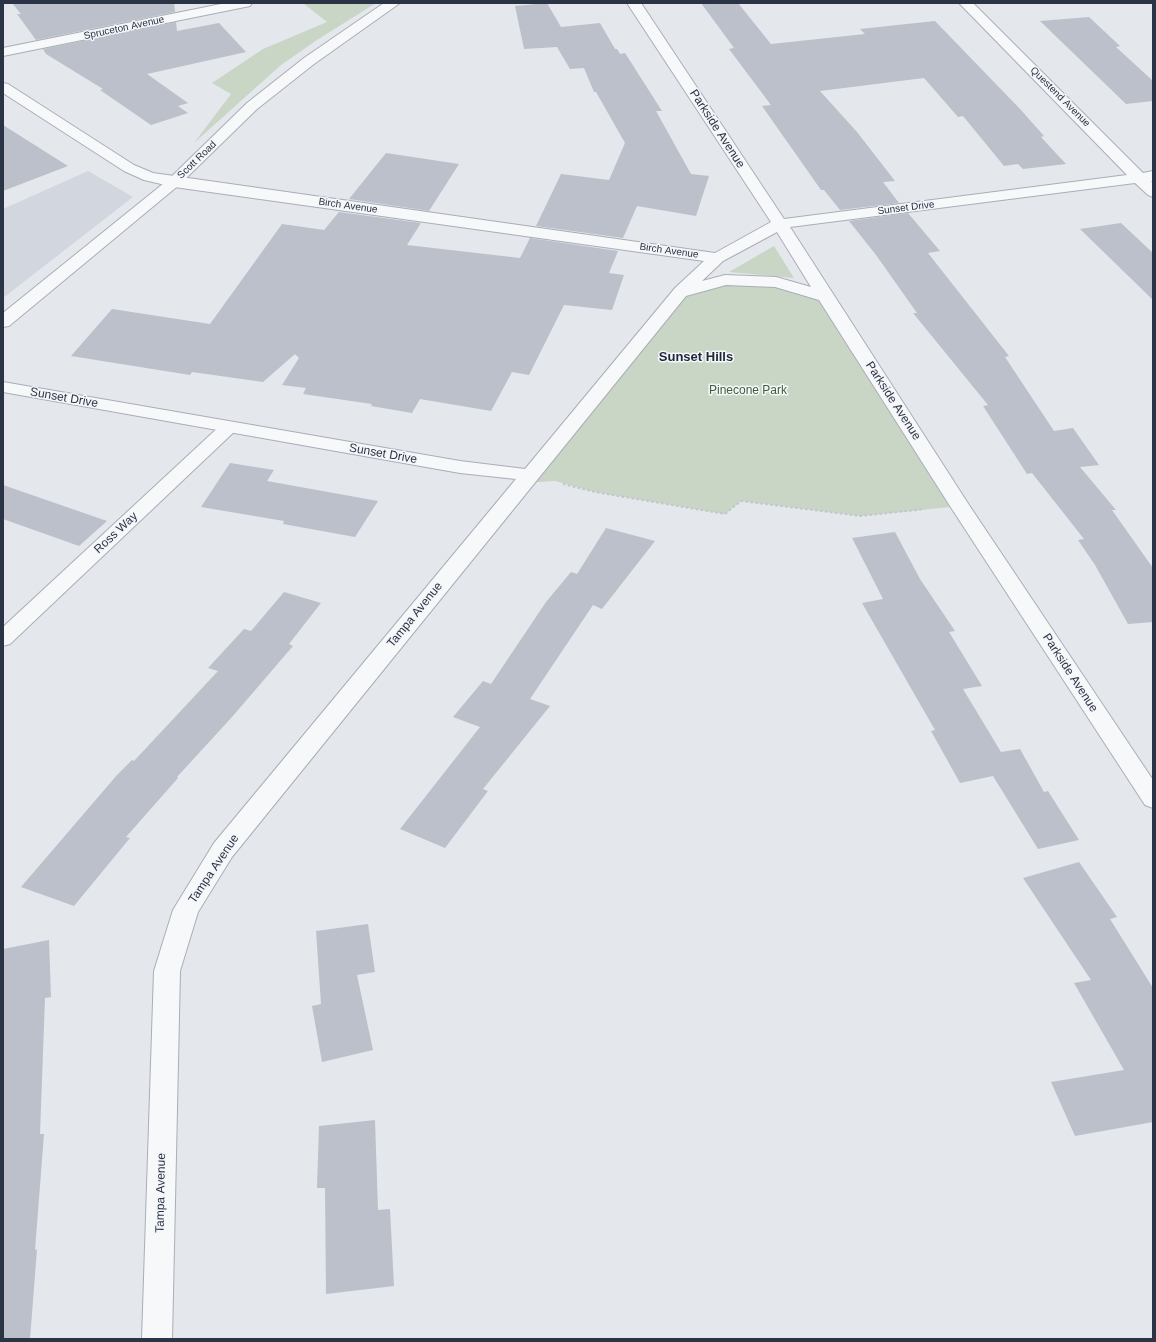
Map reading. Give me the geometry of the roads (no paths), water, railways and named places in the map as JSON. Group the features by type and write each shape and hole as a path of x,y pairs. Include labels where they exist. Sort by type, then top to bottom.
{"street":[{"name":"Spruceton Avenue","path":"3,52 245,3"},
{"name":"Scott Road","path":"3,322 174,182 252,106 309,61 393,3"},
{"name":"Parkside Avenue","path":"634,3 780,224 824,296 1146,774 1153,799"},
{"name":"Questend Avenue","path":"966,3 1146,177 1153,192"},
{"name":"Birch Avenue","path":"3,87 129,168 149,177 174,182 717,258"},
{"name":"Sunset Drive","path":"3,387 460,467 530,475 682,292 717,258 780,224 1146,177"},
{"path":"682,292 724,280 776,282 824,296"},
{"name":"Tampa Avenue","path":"158,1339 167,971 186,910 223,850 530,475"}],"lane":[{"name":"Ross Way","path":"3,639 229,427"}],"district":[{"name":"Sunset Hills","path":"696,357"}],"park label":[{"name":"Pinecone Park","path":"748,391"}]}
